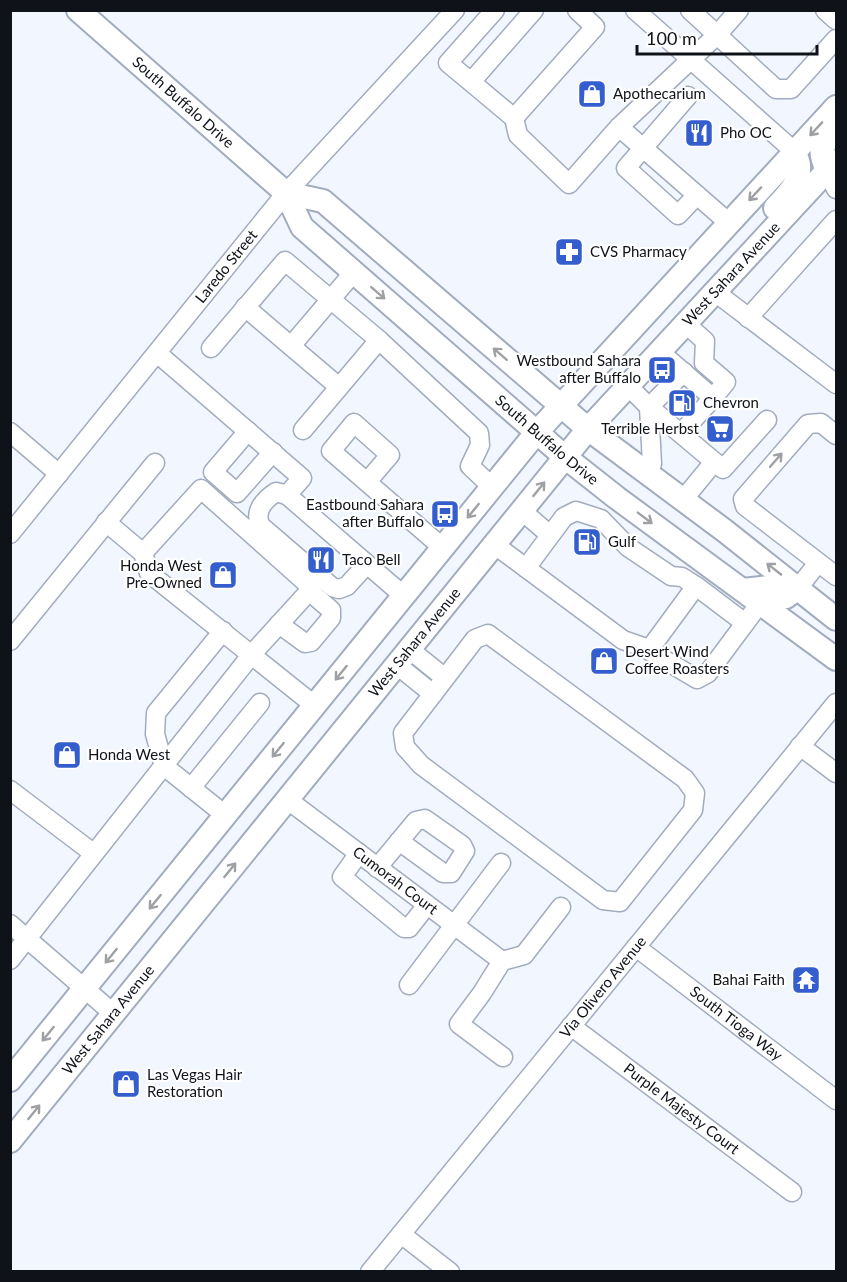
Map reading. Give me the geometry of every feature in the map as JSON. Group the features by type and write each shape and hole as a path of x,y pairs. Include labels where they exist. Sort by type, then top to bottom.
{"main road":[{"name":"South Buffalo Drive","path":"78,10 286,193 302,227 536,433 617,498 837,659"},
{"path":"13,1073 85,989 536,433 837,107"},
{"path":"834,174 821,157 821,151 837,130"},
{"path":"763,241 769,214 788,194 798,173 800,166 795,152"},
{"name":"West Sahara Avenue","path":"10,1141 588,429 763,241 834,174"},
{"name":"South Buffalo Drive","path":"286,193 323,201 588,429 725,531 837,619"},
{"path":"752,597 769,587 786,597 798,588"},
{"path":"314,705 349,725"}],"street":[{"name":"Laredo Street","path":"10,534 286,193 455,10"},
{"path":"495,10 448,63 514,118 518,135 569,184 619,127 717,35 739,10"},
{"path":"471,82 534,10"},
{"path":"514,118 595,27 577,10"},
{"path":"635,10 795,152"},
{"path":"690,10 776,89 791,89 837,39"},
{"path":"825,10 837,20"},
{"path":"688,96 626,168 678,214 697,195"},
{"path":"619,127 729,223"},
{"path":"748,318 837,220"},
{"path":"211,348 285,261 379,340 479,433 480,445 470,466 492,487"},
{"path":"291,346 354,272"},
{"path":"715,292 837,384"},
{"path":"245,307 339,387"},
{"path":"681,434 726,382 704,363 705,341 686,324"},
{"path":"303,430 379,340"},
{"path":"157,352 302,477 287,495"},
{"path":"660,352 713,398"},
{"path":"645,473 652,464 649,407 684,372"},
{"path":"628,386 649,407 723,469 767,420"},
{"path":"837,435 820,423 808,424 743,499 745,506 837,576"},
{"path":"249,431 213,472 237,493 273,452"},
{"path":"10,432 59,474"},
{"path":"682,501 714,462"},
{"path":"10,641 155,463"},
{"path":"367,482 443,548"},
{"path":"10,960 252,654 312,588 201,489 143,553"},
{"path":"367,564 347,586 339,590 332,587 261,526 258,512 262,504 276,492 287,495 367,564 404,596"},
{"path":"601,519 617,498"},
{"path":"522,511 550,535"},
{"path":"526,568 564,516 576,511 601,519 628,547 671,576 682,577 696,586 745,623"},
{"path":"106,522 143,553 149,573 314,705"},
{"path":"495,545 623,640 649,650 697,679 708,673 745,623 752,597"},
{"path":"671,576 689,551"},
{"path":"798,588 818,563"},
{"path":"649,650 696,586"},
{"path":"279,624 305,643 311,642 331,618 331,610 309,591"},
{"path":"223,632 156,713 156,734 164,766 225,815"},
{"path":"488,634 685,779 695,793 693,810 620,902 603,900 421,765 405,747 403,733 446,678 475,639 488,634"},
{"path":"403,657 446,678"},
{"path":"403,657 433,694"},
{"path":"191,788 260,703"},
{"name":"Via Olivero Avenue","path":"370,1272 837,703"},
{"path":"800,746 837,773"},
{"path":"10,790 93,853"},
{"name":"Cumorah Court","path":"288,800 502,961"},
{"path":"377,868 399,841"},
{"path":"359,854 342,877 404,928 409,928 428,905"},
{"path":"409,985 501,864"},
{"path":"503,1057 459,1024 502,961 524,955 561,907"},
{"path":"10,924 114,1014"},
{"name":"South Tioga Way","path":"636,947 837,1100"},
{"name":"Purple Majesty Court","path":"571,1026 792,1192"},
{"path":"401,1234 450,1272"}],"place":[{"name":"Apothecarium","path":"592,94"},
{"name":"Pho OC","path":"699,133"},
{"name":"CVS Pharmacy","path":"569,252"},
{"name":"Westbound Sahara after Buffalo","path":"662,370"},
{"name":"Chevron","path":"682,403"},
{"name":"Terrible Herbst","path":"720,429"},
{"name":"Eastbound Sahara after Buffalo","path":"445,514"},
{"name":"Gulf","path":"587,542"},
{"name":"Taco Bell","path":"321,560"},
{"name":"Honda West Pre-Owned","path":"223,575"},
{"name":"Desert Wind Coffee Roasters","path":"604,661"},
{"name":"Honda West","path":"67,755"},
{"name":"Bahai Faith","path":"806,980"},
{"name":"Las Vegas Hair Restoration","path":"126,1084"}]}
